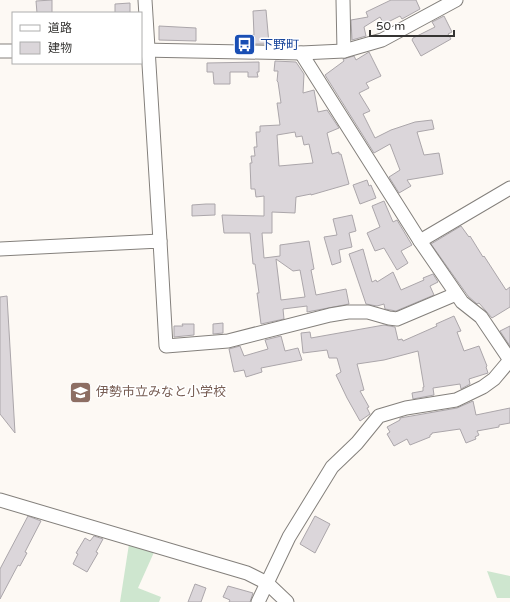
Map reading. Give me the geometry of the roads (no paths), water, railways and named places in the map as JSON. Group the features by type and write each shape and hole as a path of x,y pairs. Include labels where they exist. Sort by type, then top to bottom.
{"street":[{"path":"145,0 144,50 160,241 166,346 228,341 330,315 348,312 368,312 396,319 456,294"},
{"path":"343,0 344,51"},
{"path":"144,50 301,53 344,51 382,40 456,0"},
{"path":"0,51 12,51"},
{"path":"258,602 289,538 332,467 357,443 379,416 406,408 456,400 483,387 494,379 510,360 481,317 462,302 456,294 420,241 301,53"},
{"path":"420,241 510,188"},
{"path":"0,249 160,241"},
{"path":"0,500 247,573 267,584 287,602"}],"place":[{"name":"下野町","path":"244,45"},
{"name":"伊勢市立みなと小学校","path":"81,392"}]}
